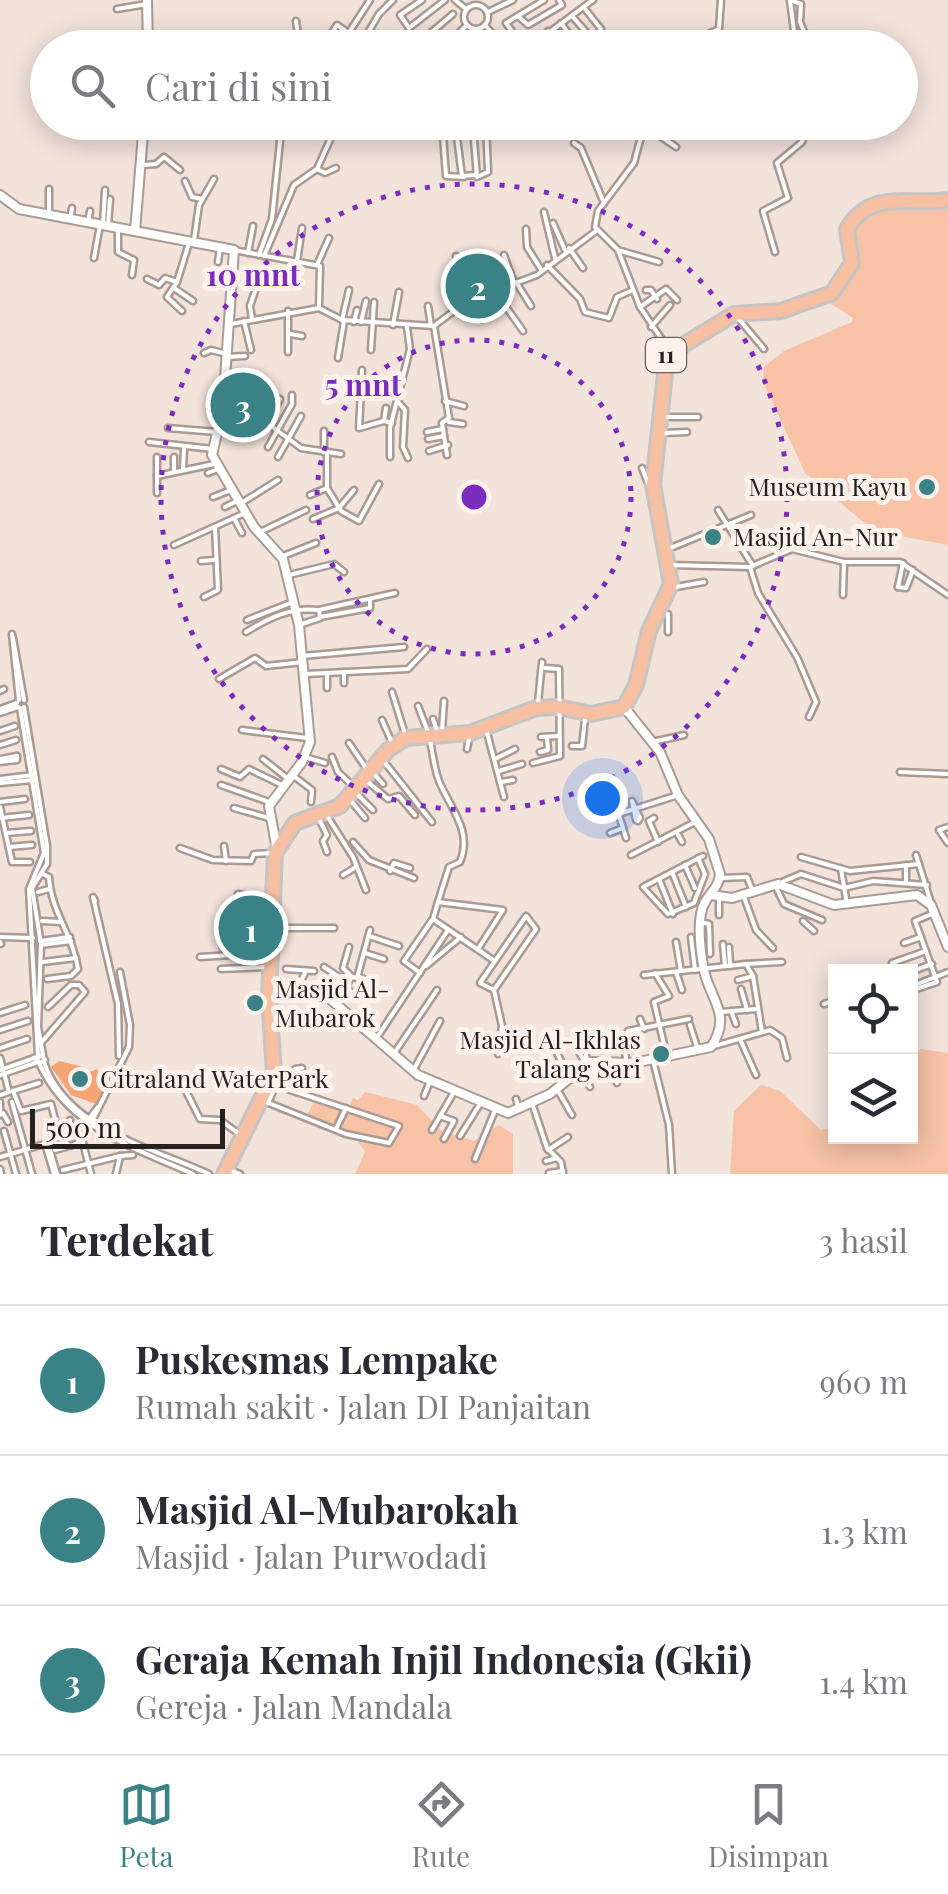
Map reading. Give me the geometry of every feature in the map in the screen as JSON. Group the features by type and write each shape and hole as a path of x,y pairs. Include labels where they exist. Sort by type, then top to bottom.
{"highway":[{"name":"11","path":"671,587 656,505 663,365 692,338 734,314 781,311 836,290 852,262 846,238 850,223 880,203 895,198 948,200"},
{"path":"231,1173 245,1137 273,1091 272,951 279,846 298,820 356,786 400,741 470,734 539,708 558,707 589,718 624,707 633,693 649,630 668,613 671,587"},
{"path":"271,997 279,846"}],"street":[{"path":"350,30 370,0"},
{"path":"400,15 422,0"},
{"path":"430,0 438,6"},
{"path":"372,30 392,1 411,28 445,0"},
{"path":"456,0 466,9 467,25 462,30"},
{"path":"488,12 513,0"},
{"path":"512,30 506,23 544,0"},
{"path":"518,15 527,26 571,0"},
{"path":"716,30 721,0"},
{"path":"793,30 790,1 802,4 804,30"},
{"path":"117,9 147,2 148,30"},
{"path":"466,9 478,4 488,12"},
{"path":"549,30 595,4"},
{"path":"585,8 599,30"},
{"path":"467,25 478,29 485,25 488,12"},
{"path":"434,30 452,14"},
{"path":"572,16 584,30"},
{"path":"296,21 297,30"},
{"path":"560,23 565,30"},
{"path":"485,25 489,30"},
{"path":"135,231 142,140"},
{"path":"261,255 272,218 280,140"},
{"path":"317,170 330,140"},
{"path":"443,140 446,176 464,177 488,172 488,140"},
{"path":"459,140 464,177"},
{"path":"474,140 476,176"},
{"path":"596,232 596,215 634,163 641,140"},
{"path":"666,140 676,147"},
{"path":"775,252 763,211 788,198 776,163 803,140"},
{"path":"574,143 580,148 604,203"},
{"path":"139,166 156,164 162,157 180,170"},
{"path":"261,255 294,185 317,170 336,168"},
{"path":"182,311 166,298 192,242 202,199 214,180"},
{"path":"185,181 192,196 202,199"},
{"path":"49,189 49,214"},
{"path":"105,190 107,226 118,252 134,260 132,275"},
{"path":"0,195 14,208 192,242 207,250 220,248 317,264 323,269 319,308"},
{"path":"94,258 107,226 110,199"},
{"path":"70,219 72,208"},
{"path":"88,222 90,211"},
{"path":"544,212 555,258"},
{"path":"196,223 203,224"},
{"path":"554,223 567,249 583,268"},
{"path":"248,253 253,226"},
{"path":"297,262 302,228"},
{"path":"526,229 528,249 542,271"},
{"path":"227,325 319,308 335,319 432,326 473,298 542,271 567,249 596,232"},
{"path":"596,232 618,250 660,262"},
{"path":"317,264 329,238"},
{"path":"218,262 220,248"},
{"path":"180,848 226,860 251,861 255,853 279,846 269,818 270,803 305,757 310,738 300,625 282,557 258,533 240,506 216,466 213,448 222,408 234,250"},
{"path":"618,250 640,307 674,355"},
{"path":"504,255 531,306"},
{"path":"456,256 482,319"},
{"path":"483,265 488,293"},
{"path":"547,265 580,299 584,312 609,318 616,297 634,290"},
{"path":"147,279 159,285 166,278 193,301"},
{"path":"213,281 231,282"},
{"path":"252,320 250,306 256,288"},
{"path":"640,307 657,300 667,289 678,300"},
{"path":"338,358 349,290"},
{"path":"494,290 523,330"},
{"path":"646,290 651,290 657,300"},
{"path":"394,325 400,292"},
{"path":"357,322 366,301"},
{"path":"371,350 374,302"},
{"path":"652,326 670,305"},
{"path":"428,306 448,422"},
{"path":"335,319 338,307"},
{"path":"356,310 357,322"},
{"path":"288,311 288,352"},
{"path":"734,314 764,349"},
{"path":"244,321 250,350"},
{"path":"390,458 392,424 410,349 407,327"},
{"path":"290,334 302,336"},
{"path":"204,353 211,350 245,356"},
{"path":"362,370 359,428 384,421 392,424"},
{"path":"240,393 240,412"},
{"path":"268,446 292,404 292,394"},
{"path":"267,423 280,399"},
{"path":"445,401 464,406"},
{"path":"398,402 404,410 403,447 408,458"},
{"path":"222,408 267,423 301,448 341,454"},
{"path":"384,421 386,408"},
{"path":"278,457 301,416"},
{"path":"660,417 698,418"},
{"path":"447,455 442,421 463,424"},
{"path":"168,428 217,432"},
{"path":"427,432 442,428"},
{"path":"324,431 324,478 339,508 360,521 379,484"},
{"path":"194,432 194,448"},
{"path":"658,433 687,432"},
{"path":"428,439 444,436"},
{"path":"149,442 213,448"},
{"path":"429,451 448,445"},
{"path":"183,469 184,447"},
{"path":"157,457 157,493"},
{"path":"174,457 174,471"},
{"path":"157,475 216,466"},
{"path":"208,473 216,466"},
{"path":"642,468 651,502 656,505"},
{"path":"225,508 240,506 278,480"},
{"path":"310,494 327,488"},
{"path":"213,497 231,490"},
{"path":"312,519 339,508 354,490"},
{"path":"174,545 234,518 240,506"},
{"path":"258,533 306,510"},
{"path":"718,510 752,567 758,593 797,657 816,702 809,716"},
{"path":"665,550 751,514"},
{"path":"234,518 242,533"},
{"path":"204,597 218,590 215,528"},
{"path":"282,557 316,543"},
{"path":"668,565 752,567 788,549 844,562 903,564 948,595"},
{"path":"201,561 214,560"},
{"path":"842,595 844,562"},
{"path":"287,576 334,564 344,572"},
{"path":"903,564 898,587 906,588 912,570"},
{"path":"671,587 704,582"},
{"path":"247,620 294,606 318,610 395,593"},
{"path":"300,625 370,608 370,600"},
{"path":"246,632 294,606"},
{"path":"318,610 320,618"},
{"path":"668,613 668,632"},
{"path":"20,704 12,633 47,864 32,885 40,1059 56,1096 90,1123 192,1174"},
{"path":"218,679 256,658 266,666 404,647"},
{"path":"306,674 408,670 427,649"},
{"path":"5,653 12,651"},
{"path":"532,762 559,757 559,669 543,665 538,675 542,677 538,684 539,708"},
{"path":"362,671 362,683"},
{"path":"344,672 344,684"},
{"path":"327,688 328,674"},
{"path":"392,692 401,716 400,741"},
{"path":"388,700 395,700"},
{"path":"436,736 444,701"},
{"path":"0,711 20,704"},
{"path":"418,706 436,736"},
{"path":"624,707 652,742 678,795 709,840 720,876 715,896 700,922 699,969"},
{"path":"401,716 410,713"},
{"path":"572,746 582,748 589,718"},
{"path":"420,973 404,961 433,919 449,867 460,862 467,844 454,802 438,779 432,719"},
{"path":"382,720 400,741"},
{"path":"0,732 15,726"},
{"path":"486,728 497,758 504,797"},
{"path":"242,730 310,738"},
{"path":"576,733 584,733"},
{"path":"467,749 470,734"},
{"path":"652,742 684,735"},
{"path":"540,752 548,750 544,737 559,736"},
{"path":"0,746 16,740"},
{"path":"349,743 365,818"},
{"path":"497,758 515,750"},
{"path":"305,757 324,764"},
{"path":"332,757 338,772 356,786 388,799 398,796 415,815"},
{"path":"381,758 432,822"},
{"path":"263,759 287,779"},
{"path":"499,771 522,764"},
{"path":"221,769 240,776 249,769 312,790 327,836 324,841 328,852"},
{"path":"900,772 948,774"},
{"path":"0,781 34,778"},
{"path":"501,782 513,780"},
{"path":"356,786 383,784"},
{"path":"222,785 270,803"},
{"path":"356,786 372,810"},
{"path":"601,806 605,818 678,795"},
{"path":"25,799 0,804 1,818 12,862 30,862"},
{"path":"616,803 626,838"},
{"path":"234,808 269,818"},
{"path":"318,809 357,865 366,890"},
{"path":"1,818 29,815"},
{"path":"654,818 649,821 658,842"},
{"path":"630,855 696,821"},
{"path":"948,827 939,830 948,843"},
{"path":"610,833 623,828"},
{"path":"6,832 31,831"},
{"path":"677,833 682,842"},
{"path":"354,842 366,858 414,878"},
{"path":"10,847 32,846"},
{"path":"224,846 226,860"},
{"path":"36,943 29,883 46,853"},
{"path":"916,855 948,948"},
{"path":"700,857 705,874 695,890 693,904 667,914 640,889 685,865 700,857"},
{"path":"343,874 366,858"},
{"path":"801,874 804,858 841,869 920,864"},
{"path":"390,871 394,864 410,868"},
{"path":"685,865 695,890"},
{"path":"906,865 906,883"},
{"path":"841,869 847,905"},
{"path":"672,872 686,907"},
{"path":"40,874 48,876 50,904 76,958 75,974 47,978"},
{"path":"705,874 747,877 756,930 773,948"},
{"path":"715,896 749,894 801,874 844,888 873,880 927,885"},
{"path":"660,878 673,914"},
{"path":"363,881 372,880"},
{"path":"776,884 826,902 847,905 907,894 924,898 948,922"},
{"path":"776,884 782,902 820,919 826,902"},
{"path":"38,892 49,889"},
{"path":"238,894 274,901"},
{"path":"715,896 719,915"},
{"path":"84,897 91,900 118,1002 122,1042 118,1056"},
{"path":"438,902 503,910 478,949"},
{"path":"41,906 50,904"},
{"path":"934,912 916,920 937,977"},
{"path":"811,914 805,923 814,932"},
{"path":"494,990 479,982 524,916 530,918 536,932 494,990 502,1026 498,1054"},
{"path":"433,919 493,960"},
{"path":"700,922 709,924 710,954"},
{"path":"276,928 334,928"},
{"path":"376,1040 448,930"},
{"path":"333,1000 351,981 370,933 399,946"},
{"path":"904,943 921,936"},
{"path":"424,967 460,937"},
{"path":"691,937 699,969 718,996 719,1036 711,1047"},
{"path":"0,941 36,943 70,939"},
{"path":"676,942 682,990"},
{"path":"349,946 343,968 354,994"},
{"path":"726,946 728,966"},
{"path":"223,948 272,951"},
{"path":"200,958 272,951"},
{"path":"221,970 272,951"},
{"path":"892,964 926,951"},
{"path":"365,953 384,959"},
{"path":"43,962 76,958"},
{"path":"644,975 782,962"},
{"path":"746,964 753,976 762,1032"},
{"path":"918,969 932,964"},
{"path":"324,967 351,981 372,984"},
{"path":"286,969 314,971"},
{"path":"296,990 306,971"},
{"path":"91,1174 82,1143 129,1047 120,972"},
{"path":"918,985 948,972"},
{"path":"656,974 669,996 654,1002 666,1057"},
{"path":"738,980 753,976"},
{"path":"38,1040 85,992 79,985 71,985 48,1007"},
{"path":"742,989 747,1010"},
{"path":"271,997 296,990 333,1000 392,1056 414,1071 508,1113 518,1104 532,1103 557,1090 568,1076 586,1067 698,1052 762,1032 782,1037 786,1058"},
{"path":"392,1056 437,990"},
{"path":"118,1002 126,1000"},
{"path":"824,1004 828,1003"},
{"path":"0,1013 25,1005"},
{"path":"719,1012 756,1010"},
{"path":"731,1011 736,1024"},
{"path":"640,1019 644,1029"},
{"path":"0,1030 28,1021"},
{"path":"414,1071 440,1021"},
{"path":"628,1031 690,1022 698,1052"},
{"path":"555,1037 552,1042 568,1076"},
{"path":"740,1039 756,1075"},
{"path":"0,1048 27,1040"},
{"path":"624,1047 627,1063"},
{"path":"577,1049 586,1067"},
{"path":"585,1052 590,1087"},
{"path":"0,1058 2,1072 21,1111 51,1104 55,1118 52,1128"},
{"path":"2,1072 40,1059"},
{"path":"653,1060 671,1135 672,1174"},
{"path":"615,1062 617,1084"},
{"path":"273,1091 295,1069 302,1068"},
{"path":"252,1075 273,1091 336,1129 389,1144 399,1127 346,1108 273,1091"},
{"path":"424,1096 430,1080"},
{"path":"0,1095 39,1083"},
{"path":"432,1130 456,1088"},
{"path":"186,1090 200,1118 220,1120 245,1137"},
{"path":"557,1090 572,1115"},
{"path":"460,1136 482,1100"},
{"path":"0,1102 1,1114 8,1122"},
{"path":"12,1102 32,1174"},
{"path":"532,1103 548,1150 563,1172 549,1173"},
{"path":"336,1129 346,1108"},
{"path":"475,1159 496,1108"},
{"path":"440,1116 454,1120 444,1138"},
{"path":"63,1143 62,1134 70,1120"},
{"path":"90,1123 209,1174"},
{"path":"4,1131 16,1174"},
{"path":"548,1150 568,1137"},
{"path":"70,1146 56,1144 56,1150 82,1143"},
{"path":"0,1156 45,1144 55,1174"},
{"path":"63,1170 133,1155"},
{"path":"116,1174 120,1156"},
{"path":"546,1161 557,1158"},
{"path":"176,1166 180,1160"}],"shaded area":[{"path":"894,203 948,205 948,545 874,531 805,473 763,381 764,367 784,351 852,322 853,318 825,300 845,283 853,233 867,217"},
{"path":"918,1050 948,1053 948,1174 730,1174 734,1111 761,1085 780,1091 821,1130 828,1128 828,1144 918,1144"},
{"name":"Citraland WaterPark","path":"59,1061 80,1066 87,1073 97,1069 105,1091 96,1104 71,1095 51,1067"},
{"path":"365,1092 417,1105 442,1131 474,1141 499,1125 513,1134 513,1174 355,1174 365,1152 351,1132 339,1129 353,1098 358,1100"},
{"path":"315,1099 343,1108 335,1125 308,1114"}],"place":[{"name":"Masjid Al-Mubarokah","path":"478,286"},
{"name":"Geraja Kemah Injil Indonesia (Gkii)","path":"243,405"},
{"name":"Museum Kayu","path":"927,487"},
{"name":"Masjid An-Nur","path":"713,537"},
{"name":"Puskesmas Lempake","path":"251,928"},
{"name":"Masjid Al- Mubarok","path":"255,1003"},
{"name":"Masjid Al-Ikhlas Talang Sari","path":"661,1054"},
{"name":"Citraland WaterPark","path":"80,1079"}]}
